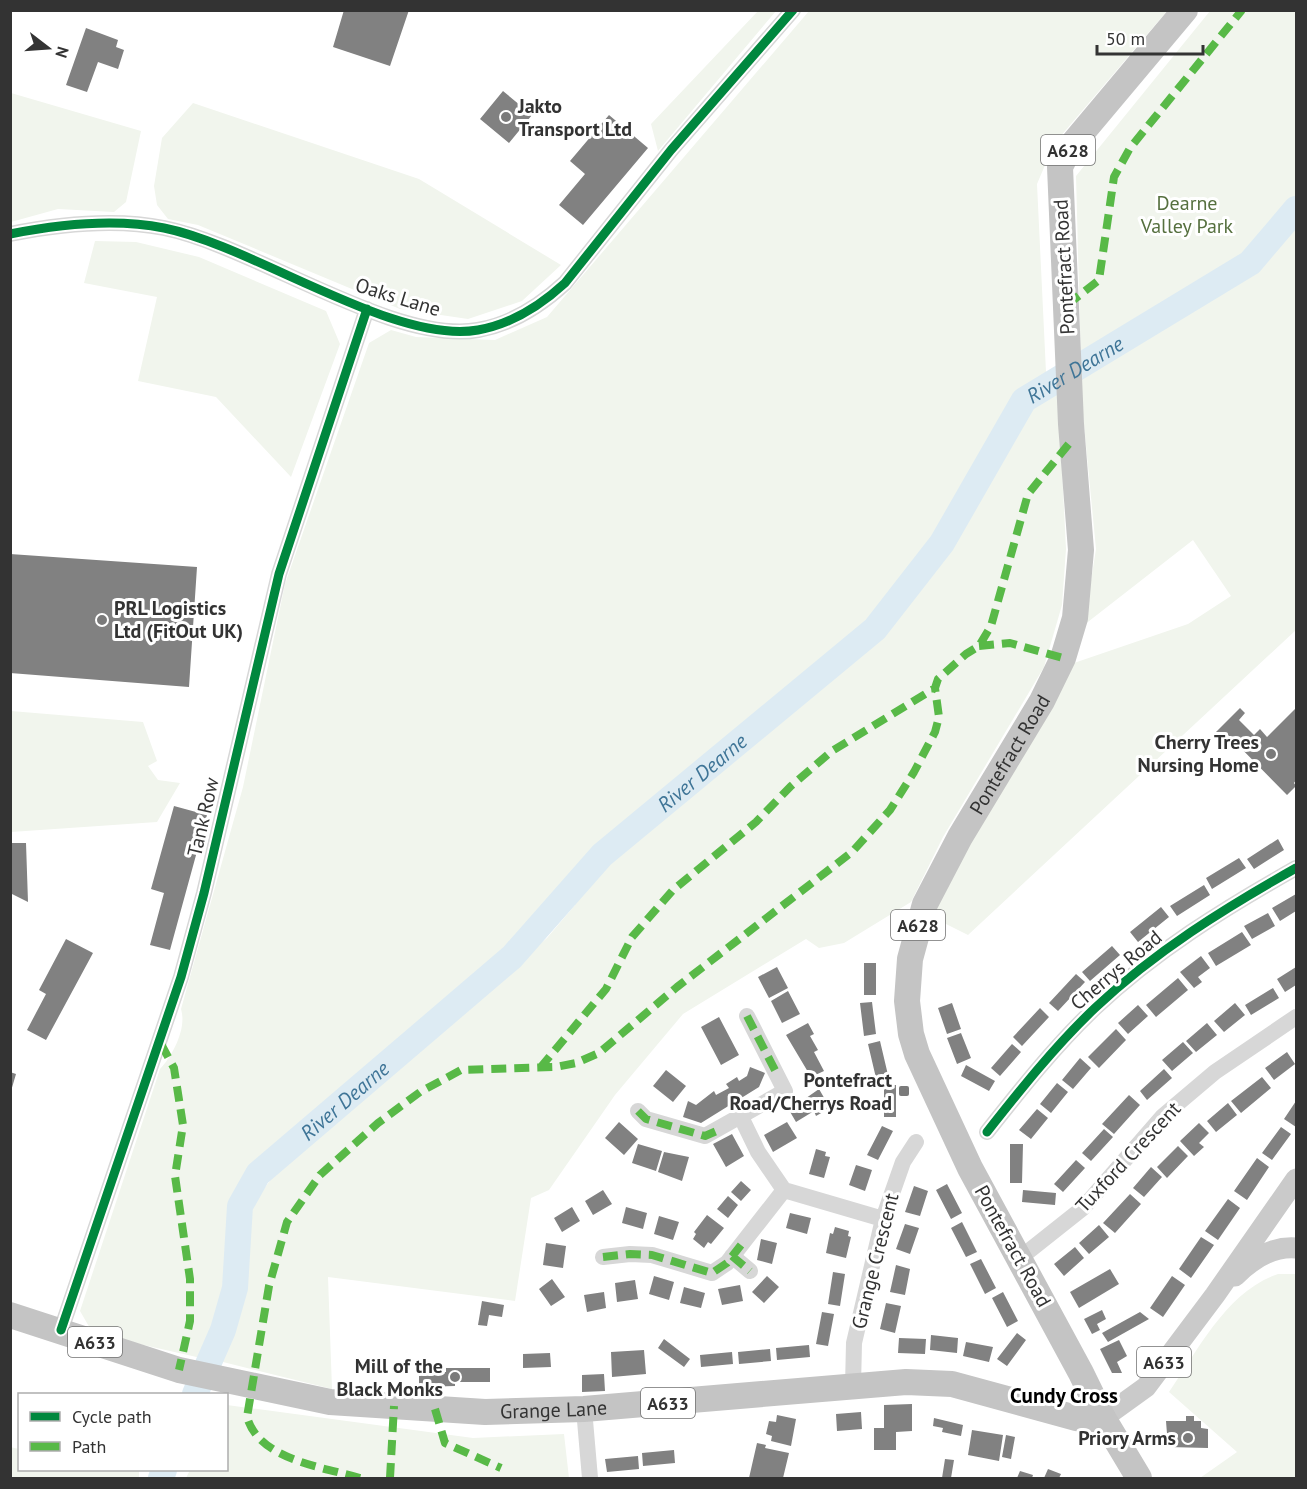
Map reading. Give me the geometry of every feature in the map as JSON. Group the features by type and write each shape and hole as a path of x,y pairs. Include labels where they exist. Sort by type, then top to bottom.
{"highway":[{"name":"Pontefract Road","path":"1139,1479 1102,1418 1020,1258 970,1168 924,1073 911,1034 907,980 918,922 937,877 1042,701 1063,658 1078,599 1082,550 1071,424 1060,167 1070,147 1185,10"},
{"name":"Grange Lane","path":"10,1315 179,1370 330,1402 485,1412 584,1410 906,1382 952,1384 1076,1418 1092,1421 1102,1418"}],"main road":[{"name":"A633","path":"1102,1418 1146,1387 1215,1295 1296,1179"},
{"name":"A633","path":"1215,1295 1257,1258 1273,1250 1296,1248"}],"street":[{"name":"Oaks Lane","path":"10,234 53,227 95,224 135,223 166,228 226,248 368,309 434,329 476,331 515,319 546,301 565,283 671,150 793,10"},
{"name":"Tank Row","path":"61,1330 181,977 207,882 279,574 368,309"},
{"name":"Cherrys Road","path":"987,1132 1028,1080 1095,1008 1146,965 1204,923 1296,868"},
{"path":"638,1111 646,1119 705,1136 791,1087 747,1016"},
{"name":"Tuxford Crescent","path":"1020,1258 1083,1208 1163,1116 1215,1072 1296,1017"},
{"path":"741,1117 758,1152 784,1190 883,1219"},
{"name":"Grange Crescent","path":"853,1386 854,1343 883,1219 903,1162 916,1142"},
{"path":"603,1257 630,1254 652,1256 712,1273 732,1256 784,1190"},
{"path":"732,1256 750,1271"},
{"path":"584,1410 590,1479"}],"green space":[{"path":"758,11 776,11 658,151 651,124"},
{"path":"809,11 1167,11 1054,144 1037,184 1046,372 1057,368 1066,549 1062,605 1044,667 943,837 911,902 844,943 819,948 806,939 683,1014 615,1095 549,1190 531,1198 515,1301 328,1277 332,1389 219,1361 242,1297 248,1211 279,1168 547,938 575,905 551,904 507,951 253,1171 233,1207 226,1289 217,1333 201,1358 117,1339 91,1330 80,1311 160,1069 178,1041 182,1024 181,1009 243,787 285,584 369,343 391,330 416,337 495,340 547,317"},
{"name":"Dearne Valley Park","path":"1210,11 1296,11 1296,630 968,935 928,915 1074,663 1188,624 1231,596 1193,540 1084,625 1096,549 1082,404 1076,176"},
{"path":"11,93 141,131 126,202 114,212 58,209 11,222"},
{"path":"193,103 419,179 561,265 522,301 468,319 400,309 198,225 168,219 157,205 154,186 162,138"},
{"path":"95,241 136,242 199,257 326,311 340,344 291,477 216,397 138,381 157,297 84,283"},
{"path":"11,711 143,722 157,761 148,766 158,780 180,783 157,822 11,832"},
{"path":"1278,1274 1296,1274 1296,1478 1200,1478 1237,1452 1169,1392 1215,1324 1229,1308 1260,1282"},
{"path":"228,1405 473,1438 564,1434 569,1478 186,1478 190,1471 228,1471"},
{"path":"10,1447 18,1449 18,1471 139,1471 139,1478 11,1478"}],"building":[{"path":"344,10 409,10 390,66 333,47"},
{"path":"86,28 118,40 116,47 124,50 118,69 98,62 87,92 66,85"},
{"name":"Jakto Transport Ltd","path":"503,91 532,115 509,143 480,119"},
{"path":"609,115 648,148 583,225 559,205 585,174 570,161"},
{"name":"PRL Logistics Ltd (FitOut UK)","path":"10,554 197,567 189,687 10,673"},
{"name":"Cherry Trees Nursing Home","path":"1240,708 1245,713 1239,720 1254,735 1260,729 1267,737 1296,708 1296,780 1294,783 1296,786 1287,795 1228,735 1224,739 1216,732"},
{"path":"174,806 207,815 170,950 150,945 164,893 151,889"},
{"path":"1278,839 1284,850 1254,869 1247,859"},
{"path":"10,843 26,843 28,902 10,893"},
{"path":"1239,858 1246,868 1212,889 1206,878"},
{"path":"1204,885 1210,895 1177,916 1170,906"},
{"path":"1296,894 1296,911 1280,921 1272,908"},
{"path":"1161,907 1169,917 1138,942 1130,932"},
{"path":"1268,913 1275,926 1252,939 1244,926"},
{"path":"1242,932 1251,945 1216,966 1208,953"},
{"path":"66,939 93,953 46,1040 27,1030 46,994 39,990"},
{"path":"1112,946 1120,955 1090,981 1082,972"},
{"path":"1201,956 1210,968 1198,977 1202,982 1194,988 1180,972"},
{"path":"864,963 876,963 876,995 864,995"},
{"path":"777,967 788,988 769,998 758,977"},
{"path":"1296,967 1296,985 1285,992 1277,979"},
{"path":"1076,974 1085,982 1058,1011 1049,1003"},
{"path":"1178,978 1188,990 1156,1017 1146,1005"},
{"path":"1273,988 1279,998 1251,1015 1245,1005"},
{"path":"788,991 800,1014 782,1023 771,1001"},
{"path":"872,1002 876,1034 864,1036 860,1003"},
{"path":"952,1003 961,1029 947,1034 938,1008"},
{"path":"1235,1003 1245,1015 1224,1032 1214,1021"},
{"path":"1138,1005 1148,1016 1128,1034 1118,1023"},
{"path":"1040,1008 1049,1017 1022,1046 1013,1037"},
{"path":"719,1017 739,1055 721,1065 701,1027"},
{"path":"808,1023 814,1034 810,1036 818,1050 814,1052 824,1071 811,1077 786,1035"},
{"path":"1207,1023 1217,1035 1196,1052 1186,1041"},
{"path":"1116,1029 1126,1040 1099,1068 1088,1057"},
{"path":"961,1033 971,1058 957,1064 947,1038"},
{"path":"880,1041 888,1075 876,1078 868,1044"},
{"path":"1183,1042 1193,1053 1172,1071 1162,1060"},
{"path":"1012,1044 1021,1052 1000,1076 991,1068"},
{"path":"1287,1052 1295,1064 1274,1080 1265,1068"},
{"path":"1080,1058 1091,1068 1073,1089 1062,1080"},
{"path":"966,1065 995,1081 989,1091 961,1076"},
{"path":"750,1067 765,1073 759,1087 701,1123 683,1117 688,1101 696,1105 714,1091 716,1095 729,1088 726,1084 737,1077 739,1081 747,1076"},
{"path":"1164,1069 1172,1078 1147,1100 1140,1091"},
{"path":"666,1070 686,1086 673,1102 653,1086"},
{"path":"10,1072 16,1074 11,1091 10,1091"},
{"path":"1262,1077 1271,1088 1241,1113 1231,1101"},
{"path":"1057,1083 1068,1092 1051,1113 1040,1104"},
{"path":"884,1085 896,1085 896,1117 884,1117"},
{"path":"819,1089 830,1108 816,1116 814,1111 796,1122 789,1110"},
{"path":"1129,1095 1140,1105 1114,1134 1102,1124"},
{"path":"1296,1101 1296,1127 1284,1119"},
{"path":"1228,1103 1237,1115 1216,1132 1207,1121"},
{"path":"1037,1109 1048,1118 1031,1139 1019,1130"},
{"path":"619,1122 638,1139 624,1155 605,1138"},
{"path":"787,1122 797,1138 773,1152 764,1135"},
{"path":"1199,1123 1209,1133 1199,1143 1204,1147 1194,1156 1180,1141"},
{"path":"882,1126 893,1131 878,1160 867,1155"},
{"path":"1281,1127 1291,1134 1272,1160 1262,1153"},
{"path":"1104,1129 1113,1137 1091,1161 1082,1153"},
{"path":"732,1134 744,1156 726,1167 713,1144"},
{"path":"638,1144 662,1151 656,1171 632,1163"},
{"path":"1010,1144 1023,1144 1022,1183 1010,1183"},
{"path":"1178,1146 1188,1156 1167,1178 1157,1167"},
{"path":"816,1149 826,1152 825,1156 830,1157 824,1178 809,1174"},
{"path":"664,1152 689,1157 682,1181 658,1172"},
{"path":"1257,1158 1269,1167 1247,1200 1234,1191"},
{"path":"1076,1160 1085,1168 1063,1192 1054,1184"},
{"path":"856,1165 872,1170 865,1191 849,1185"},
{"path":"1151,1167 1162,1177 1144,1197 1133,1188"},
{"path":"741,1181 751,1190 741,1201 731,1192"},
{"path":"947,1184 962,1213 951,1219 936,1190"},
{"path":"914,1186 928,1191 920,1216 905,1212"},
{"path":"603,1190 612,1204 593,1215 585,1201"},
{"path":"1023,1190 1056,1193 1055,1205 1022,1202"},
{"path":"1130,1194 1141,1204 1115,1233 1103,1223"},
{"path":"728,1196 738,1205 728,1218 717,1209"},
{"path":"1228,1199 1240,1208 1218,1240 1205,1231"},
{"path":"572,1207 580,1221 562,1232 554,1218"},
{"path":"626,1207 647,1213 643,1229 622,1223"},
{"path":"790,1213 811,1218 807,1234 786,1228"},
{"path":"707,1215 724,1228 711,1244 708,1242 704,1248 693,1239 696,1234 694,1232"},
{"path":"659,1216 679,1222 673,1240 654,1234"},
{"path":"962,1222 977,1252 966,1257 951,1228"},
{"path":"905,1224 919,1228 910,1254 896,1249"},
{"path":"1099,1225 1109,1237 1089,1254 1079,1243"},
{"path":"835,1227 849,1231 848,1236 851,1237 846,1258 826,1253 830,1233 833,1234"},
{"path":"1201,1237 1214,1245 1191,1278 1179,1269"},
{"path":"761,1239 777,1243 772,1264 757,1260"},
{"path":"546,1243 566,1246 563,1268 543,1265"},
{"path":"1075,1247 1084,1258 1064,1276 1054,1264"},
{"path":"981,1259 996,1288 985,1294 970,1264"},
{"path":"896,1265 910,1269 905,1295 890,1292"},
{"path":"1110,1269 1119,1284 1079,1308 1070,1292"},
{"path":"833,1272 845,1274 840,1306 828,1304"},
{"path":"654,1276 674,1282 669,1300 649,1294"},
{"path":"767,1276 779,1287 764,1303 752,1292"},
{"path":"1172,1276 1185,1285 1163,1317 1150,1308"},
{"path":"552,1279 565,1297 551,1306 539,1289"},
{"path":"635,1280 638,1299 617,1302 615,1283"},
{"path":"740,1285 743,1301 722,1305 718,1289"},
{"path":"684,1287 705,1293 701,1308 680,1303"},
{"path":"604,1292 606,1308 587,1312 584,1295"},
{"path":"1003,1292 1018,1321 1007,1327 992,1298"},
{"path":"482,1301 504,1305 502,1317 489,1315 487,1326 478,1325"},
{"path":"886,1303 901,1306 895,1333 880,1329"},
{"path":"1102,1310 1106,1319 1097,1324 1100,1330 1092,1334 1084,1319"},
{"path":"822,1312 834,1314 828,1346 816,1344"},
{"path":"1140,1312 1149,1319 1108,1342 1102,1333"},
{"path":"1017,1333 1026,1340 1007,1366 997,1359"},
{"path":"931,1335 958,1338 957,1353 930,1350"},
{"path":"899,1338 926,1339 925,1354 898,1353"},
{"path":"664,1339 690,1359 684,1367 658,1348"},
{"path":"1119,1340 1127,1356 1117,1362 1122,1373 1112,1373 1100,1349"},
{"path":"966,1342 993,1347 989,1362 963,1356"},
{"path":"809,1345 810,1357 777,1360 776,1348"},
{"path":"770,1349 771,1361 739,1364 738,1352"},
{"path":"644,1350 646,1374 612,1377 611,1352"},
{"path":"732,1352 733,1364 701,1367 700,1355"},
{"path":"550,1353 551,1367 523,1368 523,1354"},
{"name":"Mill of the Black Monks","path":"446,1368 490,1368 490,1382 455,1382 455,1386 419,1387 419,1372 446,1372"},
{"path":"604,1374 605,1391 582,1392 582,1375"},
{"path":"912,1404 912,1431 896,1432 896,1450 874,1450 874,1428 884,1428 884,1405"},
{"path":"861,1412 862,1429 837,1431 836,1414"},
{"path":"777,1415 796,1419 791,1446 771,1441 772,1436 766,1434 769,1421 776,1422"},
{"name":"Priory Arms","path":"1186,1416 1194,1416 1194,1421 1201,1421 1201,1428 1208,1429 1208,1448 1168,1447 1166,1421 1186,1421"},
{"path":"934,1418 963,1425 961,1436 942,1432 943,1428 933,1426"},
{"path":"972,1430 1003,1435 999,1461 968,1455"},
{"path":"1006,1435 1015,1437 1011,1459 1002,1457"},
{"path":"757,1443 766,1445 765,1448 789,1453 783,1478 749,1478"},
{"path":"674,1450 675,1463 643,1466 642,1453"},
{"path":"638,1456 639,1469 607,1472 605,1459"},
{"path":"945,1459 954,1460 951,1478 942,1478"},
{"path":"1048,1469 1061,1474 1059,1478 1044,1478"},
{"path":"1020,1471 1033,1475 1032,1478 1017,1478"}],"waterway":[{"name":"River Dearne","path":"195,1393 223,1330 235,1288 240,1206 258,1174 512,957 602,855 875,629 942,543 1024,400 1250,263 1296,209"},
{"name":"River Dearne","path":"161,1478 164,1471"}],"marked path":[{"path":"1067,305 1099,280 1114,177 1130,148 1242,10"},
{"path":"360,1478 294,1460 278,1452 254,1432 247,1417 269,1286 287,1222 320,1175 378,1123 420,1092 461,1070 556,1067 576,1063 599,1053 677,987 852,852 890,810 914,772 935,732 939,717 935,688 938,679 966,654 979,646 991,626 1028,494 1072,440"},
{"path":"979,646 1010,643 1063,658"},
{"path":"540,1068 606,989 632,937 673,890 756,822 791,786 832,751 935,688"},
{"path":"747,1016 778,1076"},
{"path":"161,1044 174,1068 183,1125 175,1176 190,1279 190,1321 179,1370"},
{"path":"638,1111 646,1119 705,1136 721,1129"},
{"path":"603,1257 630,1254 652,1255 712,1273 727,1263 741,1245"},
{"path":"732,1256 750,1271"},
{"path":"390,1478 394,1406"},
{"path":"435,1409 445,1443 501,1468"}],"cycle path":[{"path":"10,234 48,227 106,223 164,228 200,238 365,309 406,323 444,331 478,330 490,327 525,313 565,283 671,150 793,10"},
{"path":"61,1330 181,977 204,893 279,574 367,309"},
{"path":"987,1132 1080,1022 1141,968 1191,932 1296,868"}],"place":[{"name":"Jakto Transport Ltd","path":"506,117"},
{"name":"PRL Logistics Ltd (FitOut UK)","path":"102,620"},
{"name":"Cherry Trees Nursing Home","path":"1271,754"},
{"name":"Pontefract Road/Cherrys Road","path":"904,1091"},
{"name":"Mill of the Black Monks","path":"455,1377"},
{"name":"Priory Arms","path":"1188,1438"}],"district":[{"name":"Cundy Cross","path":"1064,1395"}]}
